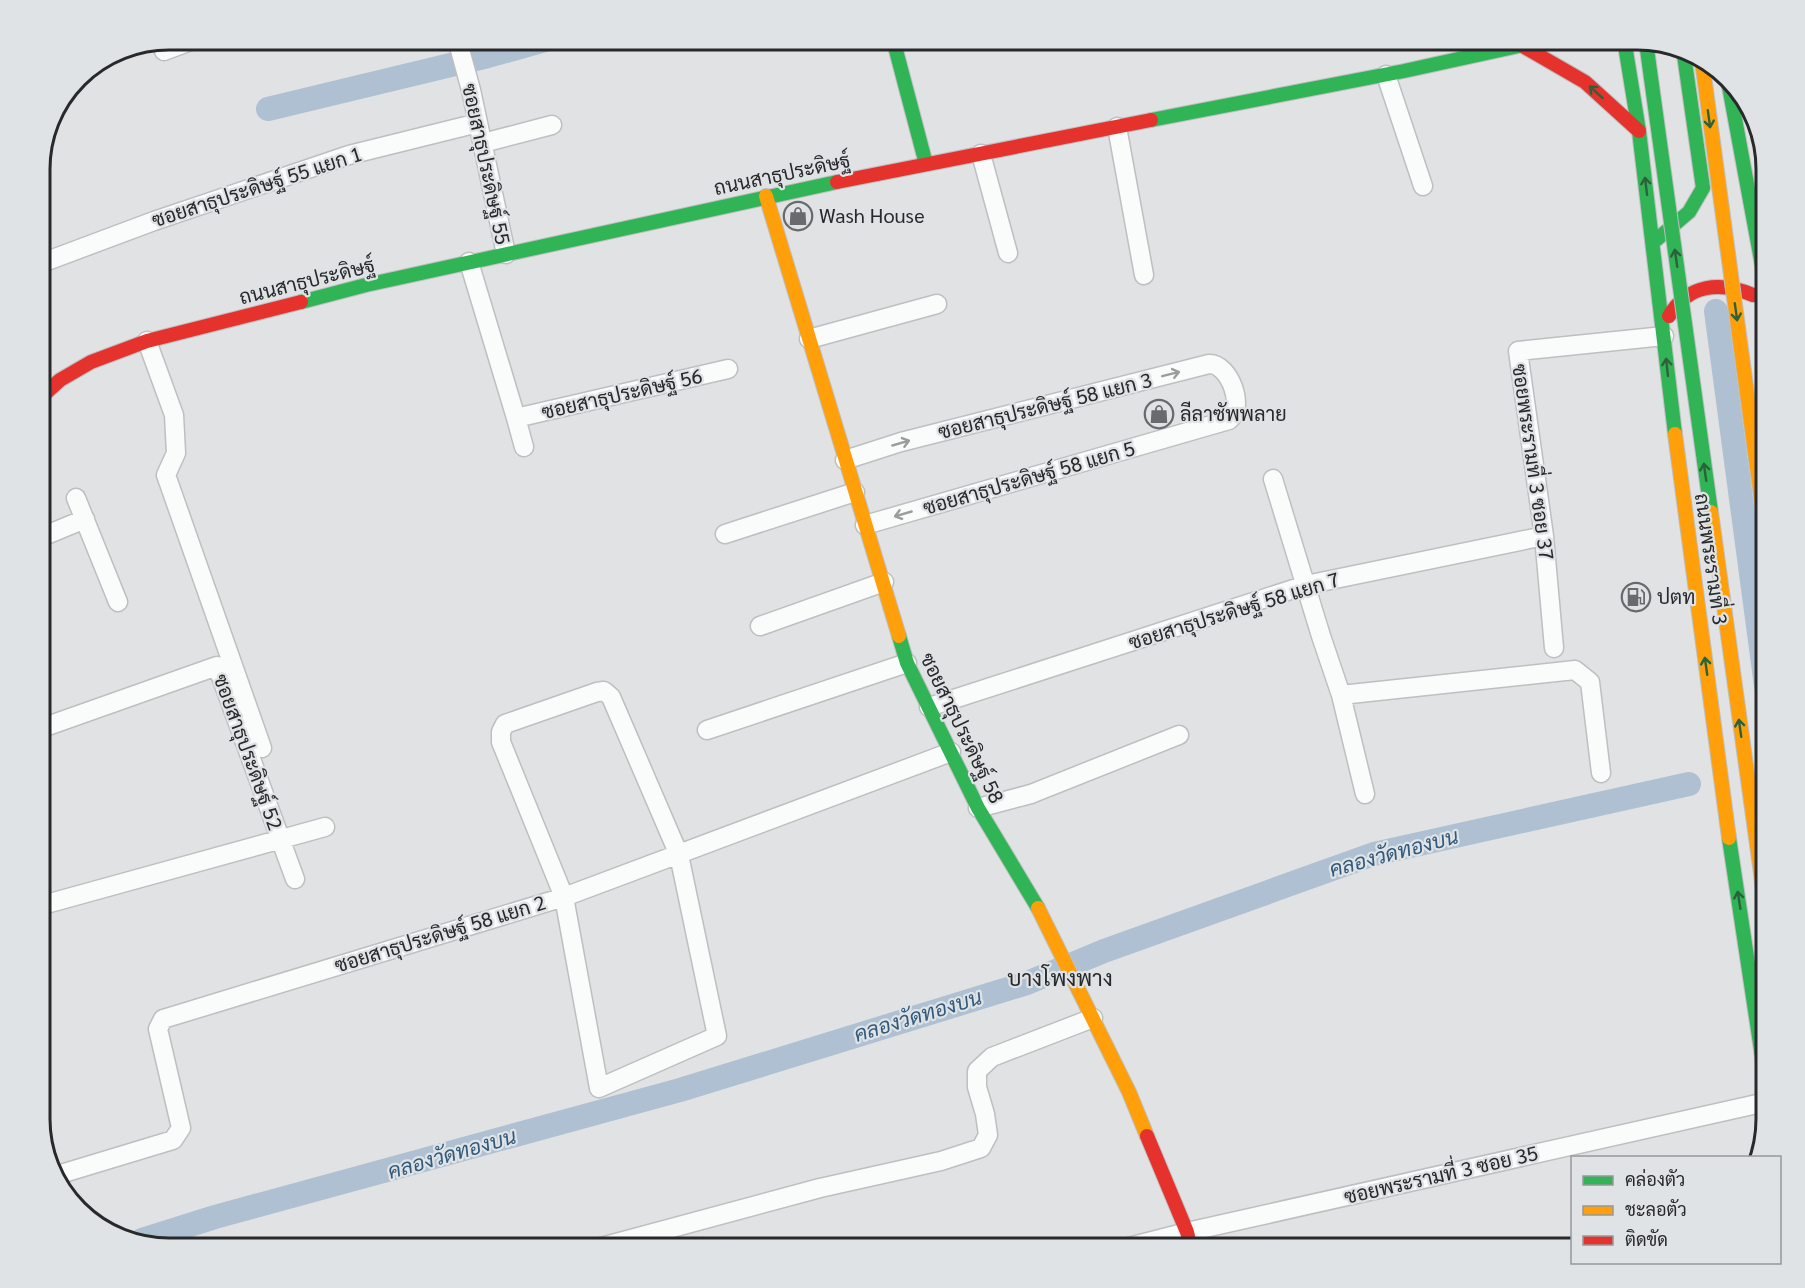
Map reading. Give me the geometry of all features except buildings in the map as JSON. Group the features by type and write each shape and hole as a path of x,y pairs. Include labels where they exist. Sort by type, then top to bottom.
{"main road":[{"path":"896,50 926,164"},
{"name":"ถนนสาธุประดิษฐ์","path":"50,389 60,380 91,362 147,341 366,285 766,196 1386,75 1491,50"},
{"path":"1537,50 1585,82 1639,131"},
{"name":"ถนนพระรามที่ 3","path":"1626,50 1639,131 1671,408 1756,1015"},
{"name":"ถนนพระรามที่ 3","path":"1647,51 1756,838"},
{"path":"1652,242 1689,215 1697,204 1703,188 1685,60"},
{"path":"1703,70 1756,460"},
{"path":"1732,98 1756,232"},
{"name":"ซอยสาธุประดิษฐ์ 58","path":"766,196 907,663 978,808 1044,918 1074,984 1093,1018 1129,1092 1188,1238"},
{"path":"1663,332 1675,305 1693,291 1724,287 1750,293 1756,298"}],"street":[{"name":"ซอยสาธุประดิษฐ์ 55","path":"460,50 483,143 506,254"},
{"path":"1386,75 1423,186"},
{"name":"ซอยสาธุประดิษฐ์ 55 แยก 1","path":"50,260 154,221 349,155 478,123"},
{"path":"483,143 552,125"},
{"path":"1117,127 1144,275"},
{"path":"981,154 1008,253"},
{"name":"ซอยสาธุประดิษฐ์ 56","path":"470,262 524,447"},
{"path":"809,339 937,304"},
{"name":"ซอยพระรามที่ 3 ซอย 37","path":"1554,648 1544,536 1518,351 1663,332"},
{"path":"147,341 174,415 176,453 166,475 262,748"},
{"name":"ซอยสาธุประดิษฐ์ 58 แยก 3","path":"845,460 901,442 1209,364 1220,366 1226,372 1232,389"},
{"name":"ซอยสาธุประดิษฐ์ 56","path":"516,418 728,369"},
{"name":"ซอยสาธุประดิษฐ์ 58 แยก 5","path":"865,525 1229,420 1238,403 1232,389"},
{"path":"1273,479 1341,695 1365,794"},
{"path":"725,534 855,492"},
{"path":"76,498 118,602"},
{"path":"50,533 85,519"},
{"name":"ซอยสาธุประดิษฐ์ 58 แยก 7","path":"929,707 1306,585 1544,536"},
{"path":"760,626 884,582"},
{"path":"707,730 907,663"},
{"name":"ซอยสาธุประดิษฐ์ 52","path":"50,725 217,666 295,879"},
{"path":"1341,695 1575,670 1590,682 1601,772"},
{"path":"604,691 612,697 679,855 717,1036 599,1088 564,897 501,742 501,732 505,724 604,691"},
{"path":"978,808 1030,794 1179,735"},
{"name":"ซอยสาธุประดิษฐ์ 58 แยก 2","path":"63,1173 173,1140 177,1135 181,1128 158,1029 163,1018 564,897 951,752"},
{"path":"50,903 325,827"},
{"path":"635,1238 820,1188 941,1161 981,1148 988,1135 986,1114 977,1087 977,1071 993,1057 1093,1018"},
{"name":"ซอยพระรามที่ 3 ซอย 35","path":"1197,1238 1756,1104"}],"waterway":[{"path":"268,109 510,50"},
{"path":"1716,311 1756,611"},
{"name":"คลองวัดทองบน","path":"152,1237 215,1217 680,1090 1027,983 1104,951 1374,854 1689,784"}],"traffic: fast":[{"path":"896,50 926,164"},
{"path":"1151,120 1500,50"},
{"path":"1626,50 1639,131 1675,434"},
{"path":"1647,51 1711,512"},
{"path":"1656,240 1689,212 1703,188 1685,60"},
{"path":"1731,96 1756,233"},
{"path":"301,302 366,285 837,182"},
{"path":"899,636 907,663 978,808 1038,908"},
{"path":"1729,838 1756,1017"}],"traffic: slow":[{"path":"1703,70 1756,460"},
{"path":"766,196 899,636"},
{"path":"1675,434 1729,838"},
{"path":"1711,512 1756,838"},
{"path":"1038,908 1129,1092 1147,1136"}],"traffic: jam":[{"path":"1530,50 1585,82 1639,131"},
{"path":"837,182 1151,120"},
{"path":"1669,316 1686,297 1706,288 1729,288 1753,295"},
{"path":"50,389 60,380 91,362 147,341 301,302"},
{"path":"1147,1136 1188,1238"}],"place":[{"name":"Wash House","path":"798,216"},
{"name":"ลีลาซัพพลาย","path":"1159,414"},
{"name":"ปตท","path":"1636,597"}],"district":[{"name":"บางโพงพาง","path":"1060,978"}]}
